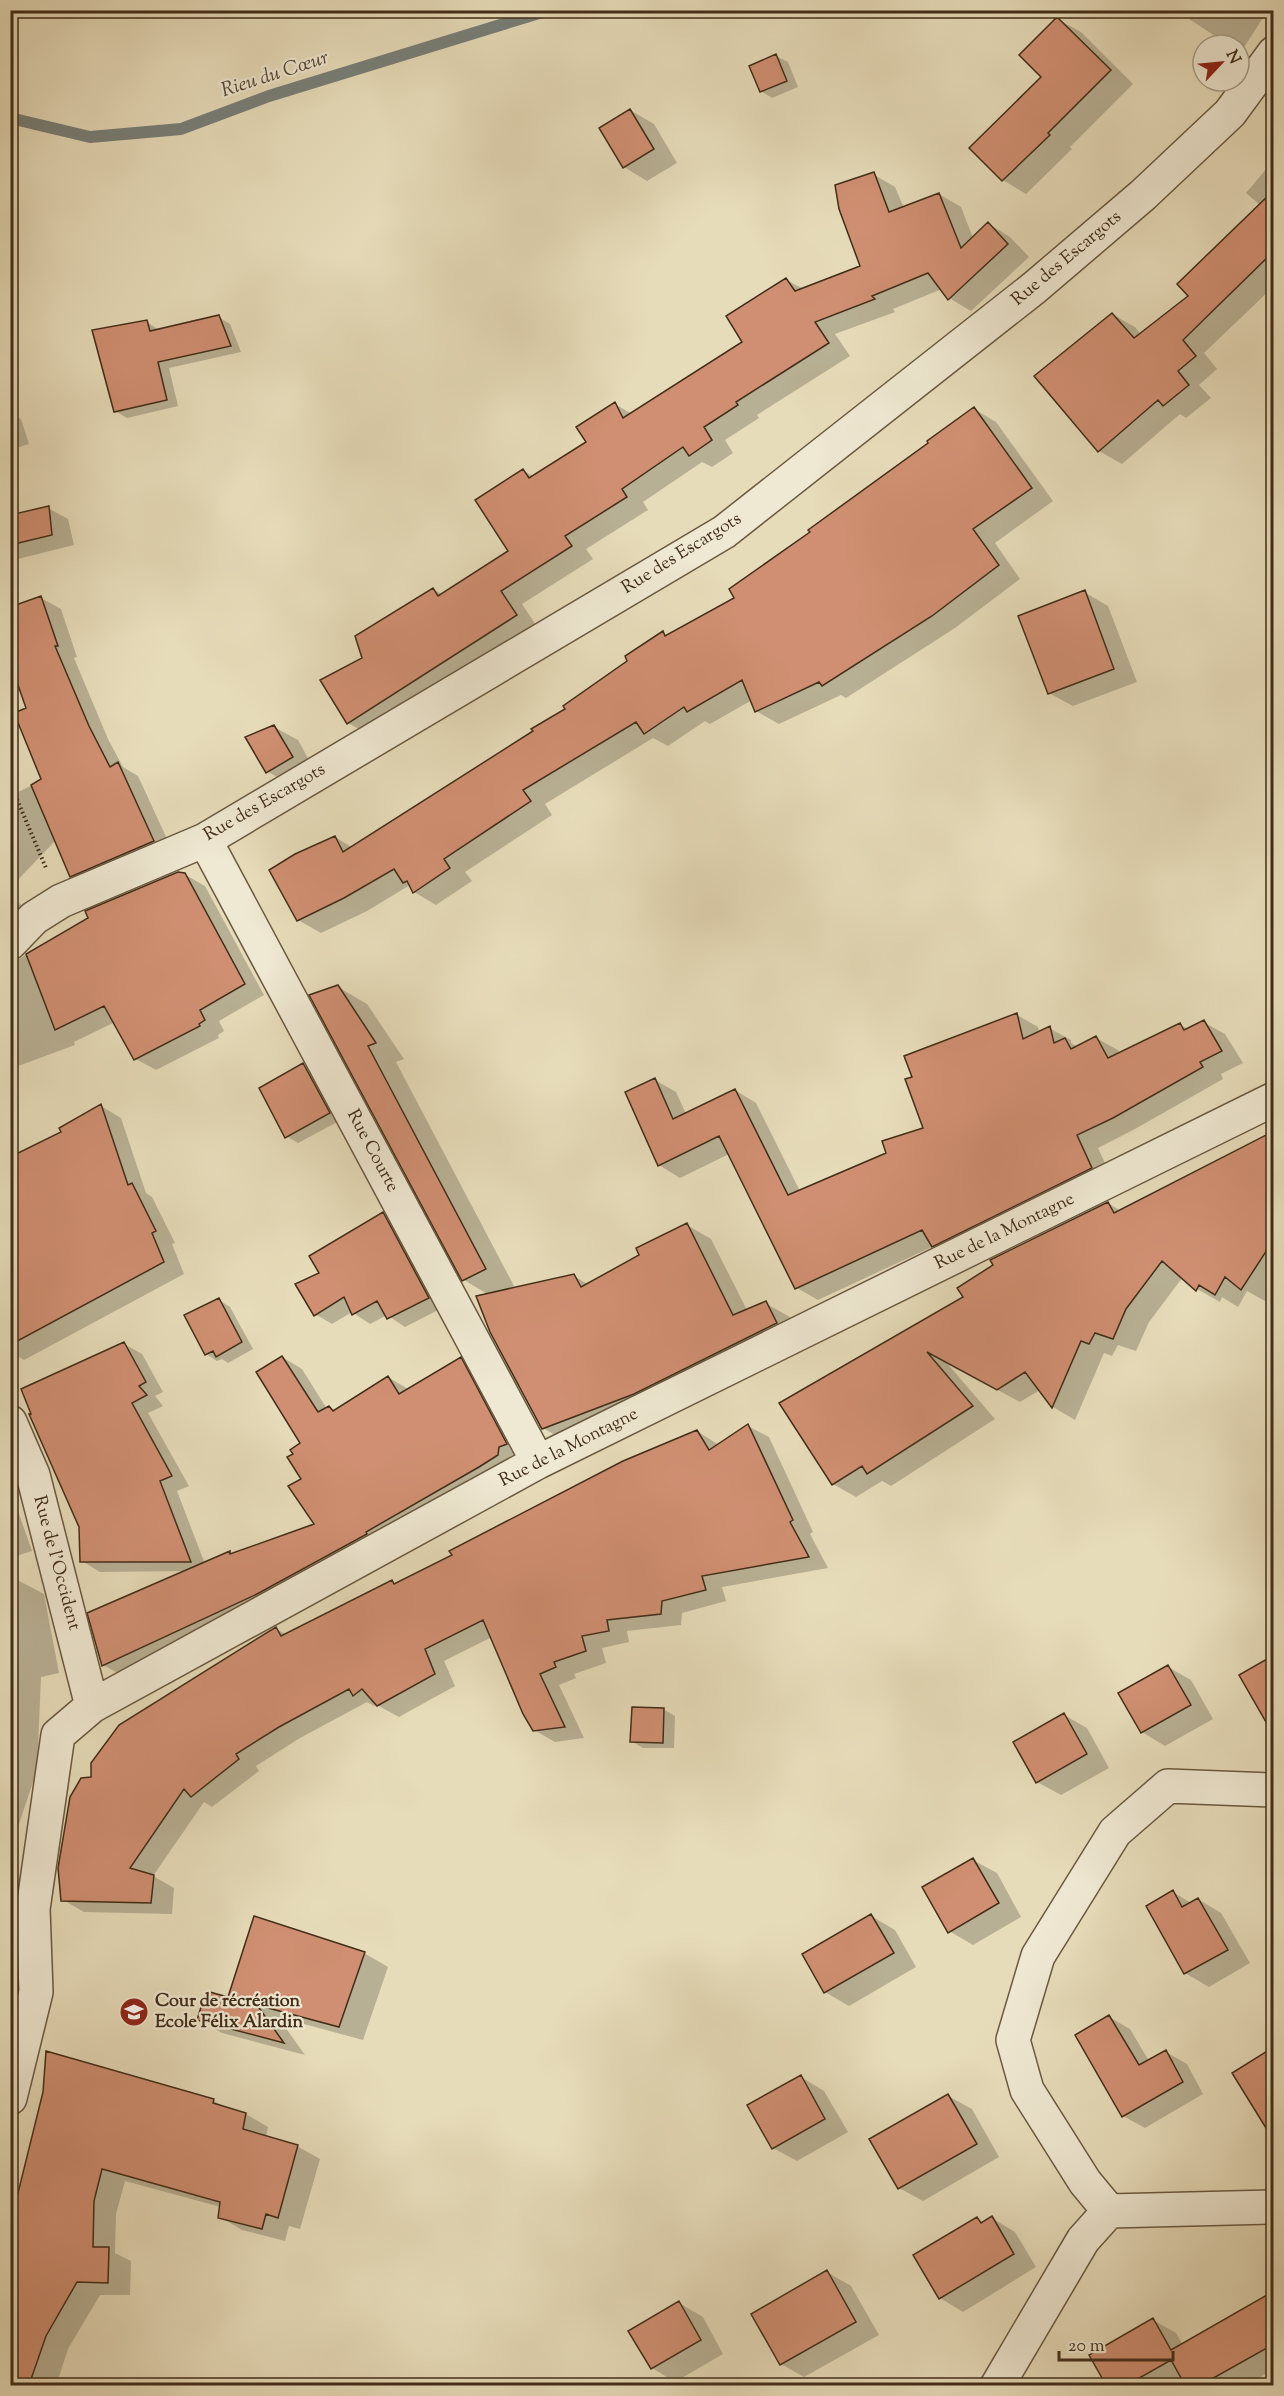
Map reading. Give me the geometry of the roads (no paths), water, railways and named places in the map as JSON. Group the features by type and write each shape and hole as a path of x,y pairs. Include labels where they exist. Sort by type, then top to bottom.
{"street":[{"name":"Rue des Escargots","path":"10,943 34,918 61,902 205,840 724,532 1034,288 1143,195 1230,113 1274,53"},
{"name":"Rue Courte","path":"205,840 538,1462"},
{"name":"Rue de la Montagne","path":"10,2098 36,1992 22,1912 58,1736 92,1706 538,1462 1274,1099"},
{"name":"Rue de l'Occident","path":"10,1422 33,1475 92,1706"},
{"path":"1109,2211 1085,2182 1027,2090 1024,2080 1013,2040 1038,1956 1115,1832 1168,1786 1274,1790"},
{"path":"997,2385 1083,2240 1109,2211 1274,2207"}],"waterway":[{"name":"Rieu du Cœur","path":"10,118 90,137 181,129 269,96 549,10"}],"place":[{"name":"Cour de récréation Ecole Félix Alardin","path":"134,2012"}]}
